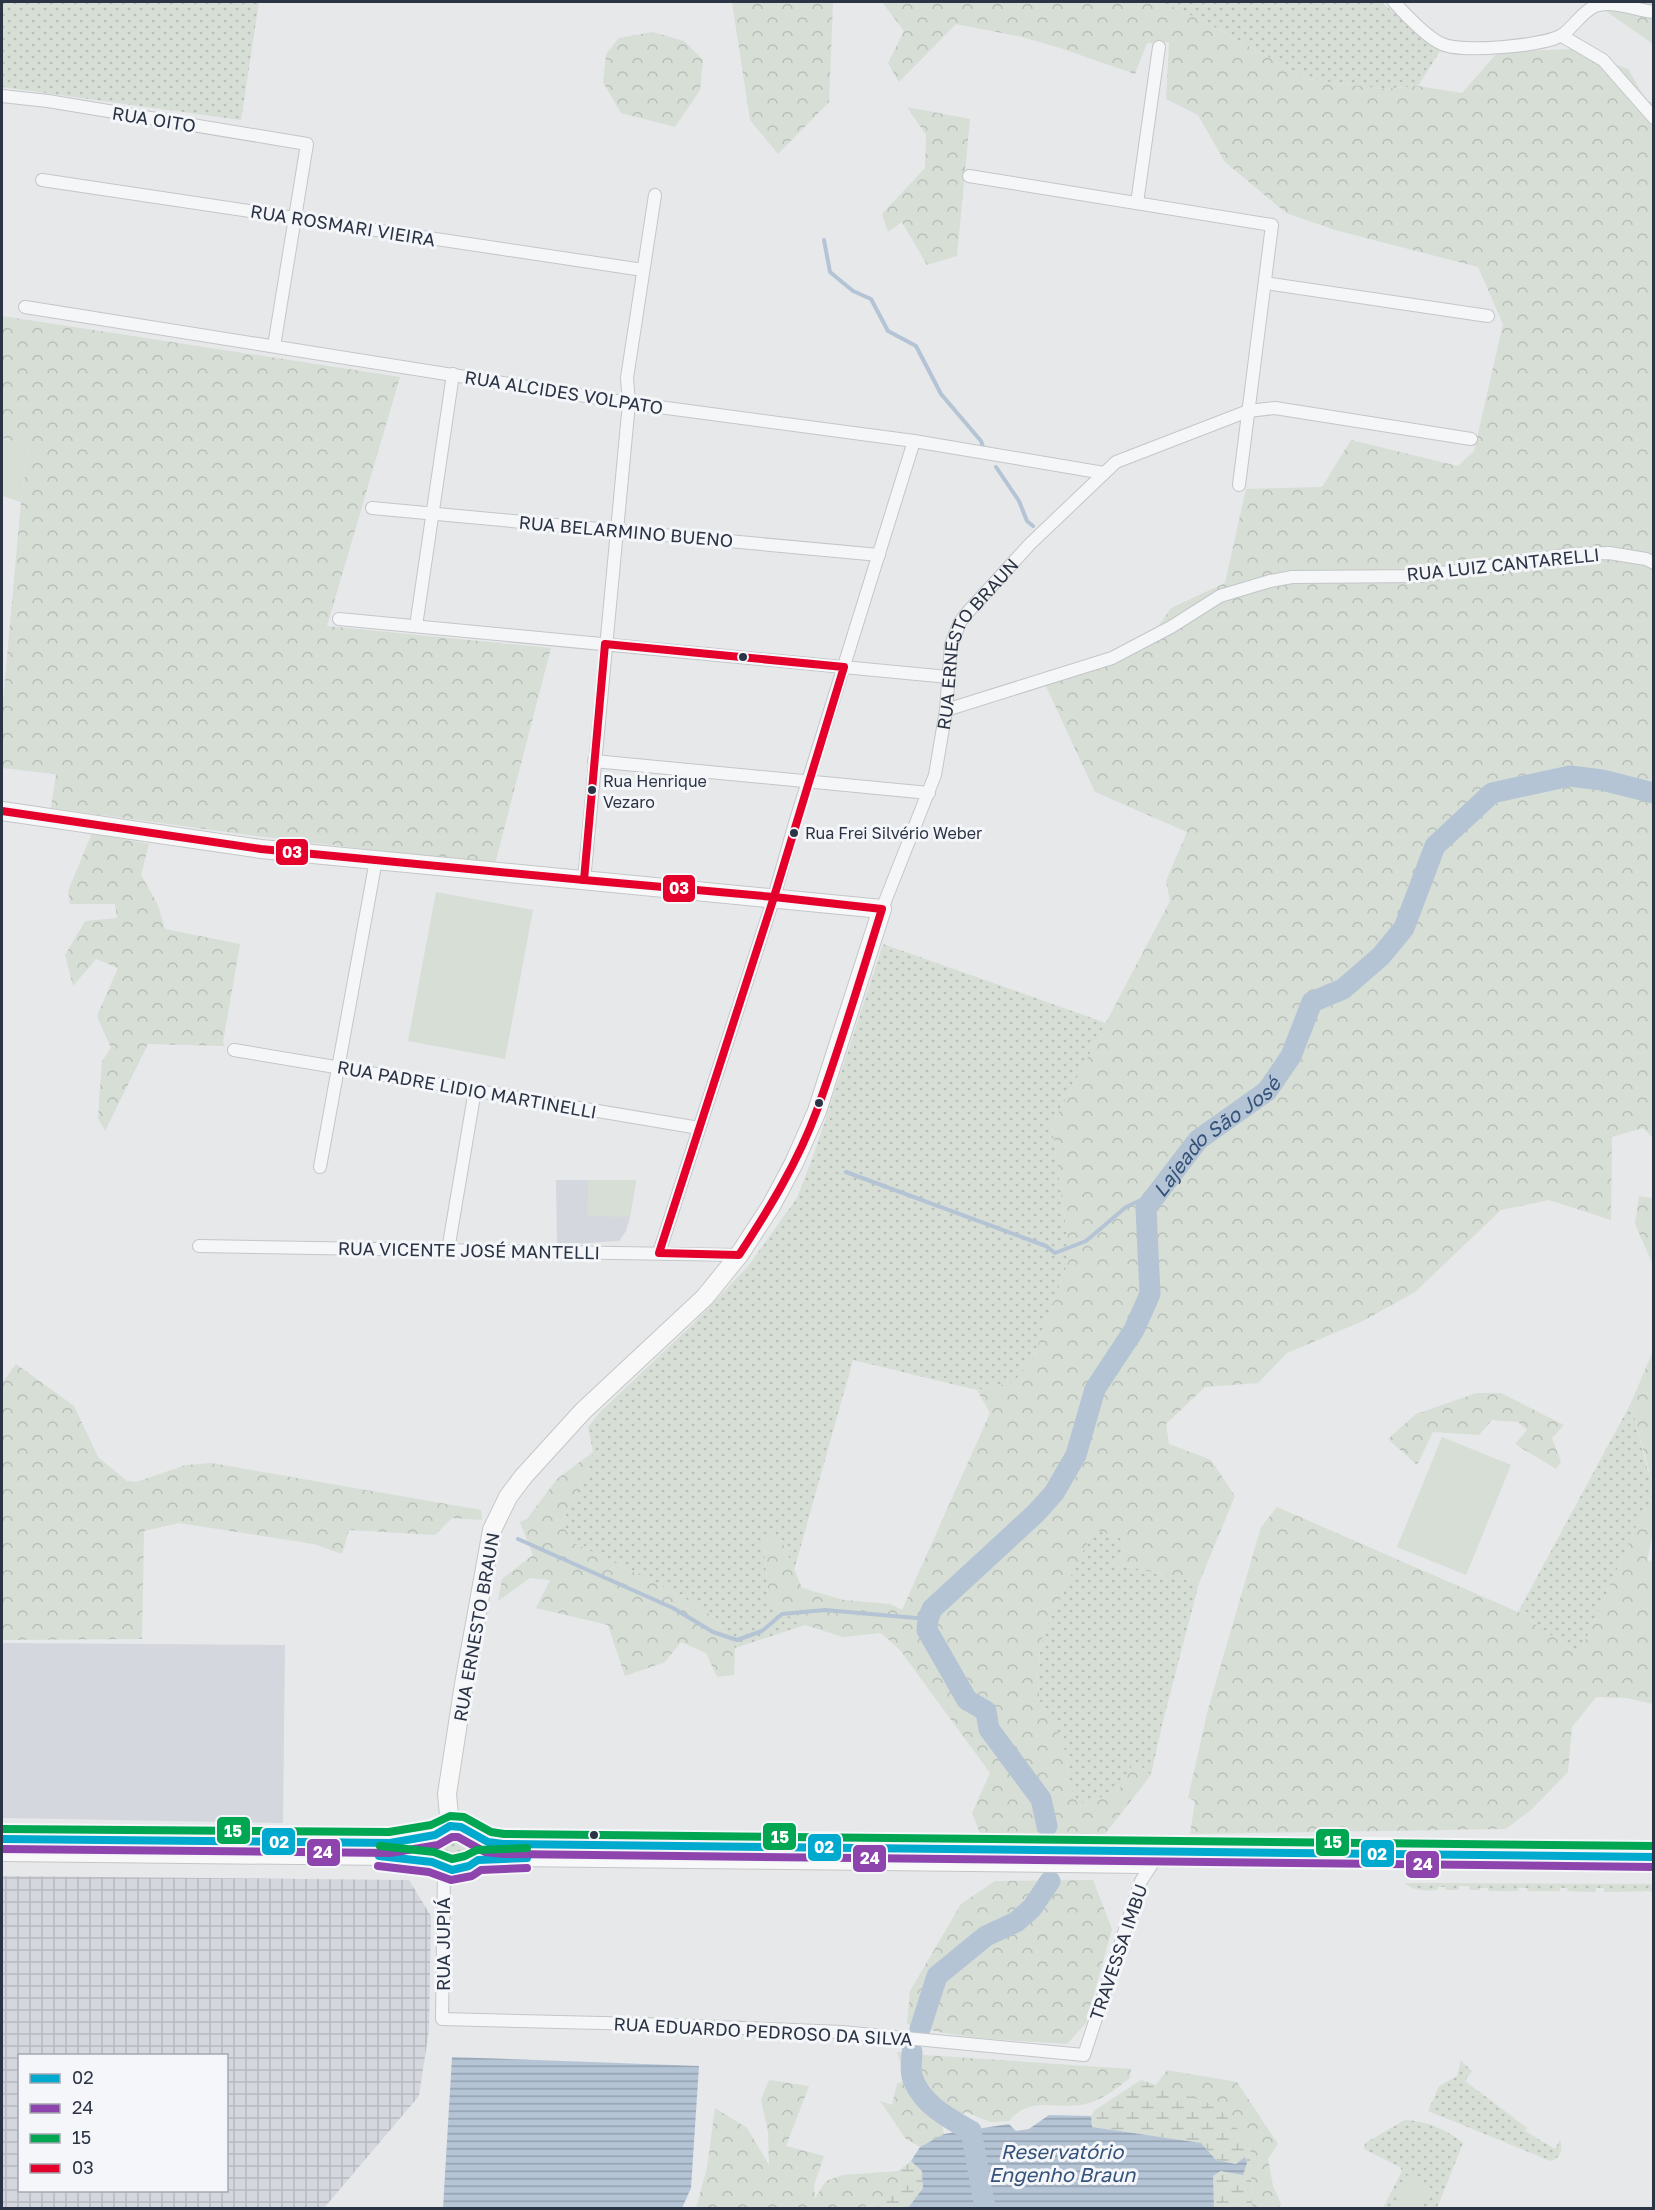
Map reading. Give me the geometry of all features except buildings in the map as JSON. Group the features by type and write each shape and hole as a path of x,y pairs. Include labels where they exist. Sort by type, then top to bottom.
{"main road":[{"path":"2,811 253,848 882,909"},
{"name":"RUA ERNESTO BRAUN","path":"443,1830 464,1684 492,1530 501,1509 523,1477 583,1412 705,1297 739,1255 771,1206 790,1172 817,1111 882,909"},
{"path":"2,1839 390,1843 461,1827 488,1842 503,1844 1653,1868"},
{"path":"438,1865 429,1853 430,1843 443,1830"},
{"path":"476,1836 481,1852 478,1860"},
{"path":"2,1852 389,1856 460,1869 478,1860 502,1857 1653,1857"}],"street":[{"path":"1394,2 1441,44 1468,49 1539,42 1562,36 1575,21 1595,6 1615,4 1653,12"},
{"path":"1562,36 1603,60 1653,118"},
{"path":"1137,204 1159,47"},
{"name":"RUA OITO","path":"2,96 48,101 307,144 295,218"},
{"path":"969,176 1272,225 1239,485"},
{"name":"RUA ROSMARI VIEIRA","path":"42,180 644,270"},
{"path":"584,881 629,403 627,378 656,195"},
{"path":"274,346 295,218"},
{"path":"1265,283 1488,316"},
{"name":"RUA ALCIDES VOLPATO","path":"25,307 629,403 914,441 1104,474"},
{"path":"416,626 453,374"},
{"name":"RUA ERNESTO BRAUN","path":"882,909 935,775 946,710 951,645 960,622 1030,544 1116,462 1248,411 1275,408 1471,439"},
{"path":"659,1254 774,897 914,441"},
{"name":"RUA BELARMINO BUENO","path":"372,508 879,555"},
{"name":"RUA LUIZ CANTARELLI","path":"946,710 1112,658 1171,627 1220,596 1270,581 1292,577 1421,576 1573,554 1609,553 1646,559 1653,563"},
{"path":"339,619 948,677"},
{"path":"594,761 929,793"},
{"path":"320,1167 376,860"},
{"name":"RUA PADRE LIDIO MARTINELLI","path":"234,1050 699,1128"},
{"path":"448,1250 475,1090"},
{"name":"RUA VICENTE JOSÉ MANTELLI","path":"200,1246 739,1255"},
{"name":"TRAVESSA IMBU","path":"1084,2055 1141,1881 1156,1858"},
{"name":"RUA JUPIÁ","path":"438,1865 442,2019"},
{"name":"RUA EDUARDO PEDROSO DA SILVA","path":"442,2019 842,2032 1084,2055"}],"shaded area":[{"path":"556,1180 636,1180 630,1217 626,1231 619,1241 557,1245"},
{"path":"2,1643 285,1645 283,1823 2,1818"},
{"path":"2,1876 409,1880 431,1916 429,2030 419,2096 324,2208 2,2208"}],"green space":[{"path":"2,2 259,2 241,120 2,87"},
{"path":"732,2 833,2 829,102 778,154 750,120"},
{"path":"882,2 1162,2 1203,21 1308,79 1382,89 1418,86 1462,93 1498,52 1573,49 1628,69 1647,102 1654,102 1654,1139 1643,1128 1612,1137 1611,1220 1549,1200 1501,1210 1415,1292 1363,1321 1287,1353 1258,1383 1205,1387 1166,1424 1169,1444 1211,1460 1235,1496 1199,1583 1118,1564 1125,1540 1094,1529 1043,1633 1037,1672 1040,1701 1054,1724 1068,1757 1067,1781 1078,1804 1100,1798 1123,1786 1134,1761 1151,1775 1101,1839 980,1833 972,1813 990,1773 900,1650 881,1633 843,1637 805,1625 769,1605 763,1536 779,1534 802,1588 844,1600 890,1604 902,1610 990,1413 977,1390 1014,1382 1034,1356 1070,1257 1052,1125 1170,901 1166,881 1187,832 1095,792 1045,684 1155,631 1171,608 1225,583 1246,489 1322,487 1351,440 1458,466 1474,451 1503,324 1478,267 1335,230 1286,213 1225,162 1198,115 1166,99 1169,42 1147,43 1135,74 1022,37 956,24 899,82 888,63 904,31"},
{"path":"1162,2 1381,2 1440,51 1418,86 1382,89 1308,79 1203,21"},
{"path":"1593,2 1653,2 1653,44"},
{"path":"653,32 684,41 703,60 700,90 675,127 621,113 603,82 606,54 619,38"},
{"path":"907,107 970,119 957,256 927,265 902,222 888,232 882,214 925,168 926,135"},
{"path":"2,316 400,377 327,626 551,648 495,864 264,837 51,808 56,774 2,768 2,712 21,502 29,445 2,438"},
{"path":"2,439 29,444 21,502 2,496"},
{"path":"92,833 149,844 141,875 158,905 165,929 240,944 223,1042 225,1046 148,1044 105,1131 98,1118 102,1061 111,1048 97,1016 118,968 96,959 73,986 65,955 85,921 117,918 115,904 70,904 68,891"},
{"path":"436,892 533,910 505,1059 408,1041"},
{"path":"883,944 1106,1023 1052,1125 1070,1257 1034,1356 1014,1382 977,1390 853,1360 794,1570 779,1534 763,1537 769,1605 805,1625 735,1648 715,1618 680,1595 574,1543 562,1522 585,1477 593,1452 588,1427 602,1410 695,1322 749,1265 797,1198 815,1151"},
{"path":"588,1180 636,1180 630,1217 587,1216"},
{"path":"1639,1196 1653,1198 1653,1265 1635,1224"},
{"path":"1653,1351 1653,1473 1649,1471 1631,1403"},
{"path":"16,1364 74,1406 98,1457 127,1481 136,1482 186,1465 211,1463 481,1510 482,1520 452,1518 435,1535 349,1530 342,1554 314,1544 179,1523 144,1531 142,1639 2,1640 2,1383"},
{"path":"1477,1393 1501,1393 1564,1425 1552,1438 1561,1462 1556,1469 1515,1444 1527,1430 1518,1422 1492,1420 1479,1435 1433,1432 1417,1465 1388,1439 1416,1414"},
{"path":"1631,1403 1648,1471 1653,1473 1653,1506 1644,1509 1579,1655 1518,1612"},
{"path":"1442,1437 1511,1465 1466,1575 1397,1547"},
{"path":"593,1452 585,1477 562,1522 574,1543 680,1595 715,1618 735,1648 734,1675 717,1677 706,1653 681,1642 665,1662 625,1676 608,1625 536,1608 550,1580 530,1578 498,1601 502,1579 533,1555 520,1522 527,1519 557,1479"},
{"path":"1653,1506 1653,1533 1647,1561 1653,1560 1653,1704 1627,1698 1596,1697 1572,1727 1568,1772 1532,1809 1506,1829 1190,1834 1195,1801 1188,1798 1208,1709 1261,1527 1277,1507 1518,1612 1579,1655 1644,1509"},
{"path":"1094,1528 1125,1540 1118,1564 1199,1583 1151,1775 1134,1761 1123,1786 1100,1798 1078,1804 1067,1781 1068,1757 1040,1701 1037,1673 1043,1633"},
{"path":"454,1835 471,1840 473,1855 454,1863 440,1858 438,1845 444,1839"},
{"path":"1093,1880 1112,1929 1086,2023 1067,2044 966,2036 907,2024 910,1991 961,1904 995,1881"},
{"path":"1405,1883 1653,1884 1654,1893 1649,1891 1604,1892 1604,1888 1596,1888 1595,1892 1568,1891 1567,1888 1560,1888 1560,1891 1528,1891 1527,1888 1519,1888 1518,1891 1489,1891 1487,1888 1470,1890 1469,1886 1459,1886 1459,1890 1446,1890 1445,1887 1438,1887 1437,1890 1424,1890 1412,1888"},
{"path":"897,2052 1131,2069 1130,2078 1097,2100 1075,2106 1045,2105 1026,2108 1009,2121 990,2122 966,2112 952,2120 941,2121 944,2134 920,2147 906,2139 880,2101 892,2105 897,2084 903,2081 902,2067"},
{"path":"1461,2061 1472,2071 1465,2081 1527,2128 1525,2131 1555,2149 1560,2140 1561,2150 1557,2158 1551,2161 1428,2111 1439,2086 1457,2076"},
{"path":"1167,2070 1237,2082 1278,2144 1268,2159 1273,2186 1281,2204 1278,2208 1252,2208 1250,2143 1156,2085"},
{"path":"769,2080 809,2086 786,2146 824,2156 814,2185 815,2198 826,2181 843,2175 898,2171 901,2182 894,2194 863,2208 696,2208 707,2168 715,2108 747,2128 769,2165 768,2132 761,2100"},
{"path":"1141,2080 1217,2106 1250,2143 1252,2208 1214,2208 1213,2176 1236,2164 1216,2160 1201,2143 1092,2127 1091,2116 1095,2110"},
{"path":"1405,2120 1436,2127 1463,2143 1437,2208 1383,2208 1402,2171 1400,2167 1364,2149 1365,2143"},
{"path":"911,2161 922,2171 923,2188 908,2208 863,2208 894,2194 901,2182 898,2171"},
{"path":"1407,2175 1430,2186 1420,2208 1392,2208"}],"water":[{"path":"452,2057 699,2066 691,2188 682,2208 443,2208"},
{"name":"Reservatório Engenho Braun","path":"1049,2115 1091,2116 1092,2127 1201,2143 1216,2160 1236,2164 1245,2157 1247,2163 1243,2175 1221,2171 1213,2176 1214,2208 908,2208 923,2188 922,2171 911,2161 920,2147 944,2134 1009,2124 1016,2131 1029,2129"}],"waterway":[{"path":"824,240 830,272 853,291 871,299 888,331 916,346 941,394 981,441 984,450"},
{"path":"996,467 1019,501 1027,521 1033,526"},
{"name":"Lajeado São José","path":"1047,1826 1041,1799 989,1729 986,1711 967,1700 927,1630 928,1619 932,1609 1036,1513 1054,1493 1076,1455 1095,1389 1134,1330 1150,1294 1146,1208 1198,1140 1267,1091 1291,1056 1312,1002 1343,989 1381,956 1404,928 1435,846 1492,793 1570,776 1602,780 1654,793"},
{"path":"846,1172 1046,1246 1055,1253 1086,1241 1126,1207 1158,1192"},
{"path":"518,1539 673,1608 713,1632 737,1640 762,1631 782,1614 825,1610 928,1619"},
{"name":"Lajeado São José","path":"920,2029 937,1976 986,1936 1016,1922 1032,1908 1050,1881"},
{"name":"Lajeado São José","path":"912,2052 912,2076 921,2094 936,2109 971,2131 985,2208"}],"transit line":[{"name":"03","path":"584,880 605,644 844,667 774,897"},
{"name":"03","path":"2,811 261,849 584,880"},
{"name":"03","path":"584,880 774,897"},
{"name":"03","path":"774,897 882,909 817,1110 782,1185 739,1255 659,1253 774,897"},
{"name":"15","path":"2,1829 389,1832 431,1825 450,1816 464,1817 491,1832 504,1834 1654,1846"},
{"name":"02","path":"2,1839 390,1843 435,1835 450,1826 461,1827 488,1842 503,1844 1654,1857"},
{"name":"24","path":"2,1849 390,1853 438,1845 452,1837 458,1837 485,1852 503,1854 1654,1867"},
{"name":"15","path":"380,1846 434,1852 452,1859 477,1850 527,1848"},
{"name":"02","path":"379,1856 432,1862 452,1870 469,1866 478,1860 527,1858"},
{"name":"24","path":"378,1866 429,1872 451,1880 472,1876 481,1870 527,1868"}],"place":[{"name":"Rua Henrique Vezaro","path":"592,790"},
{"name":"Rua Frei Silvério Weber","path":"794,833"}]}
